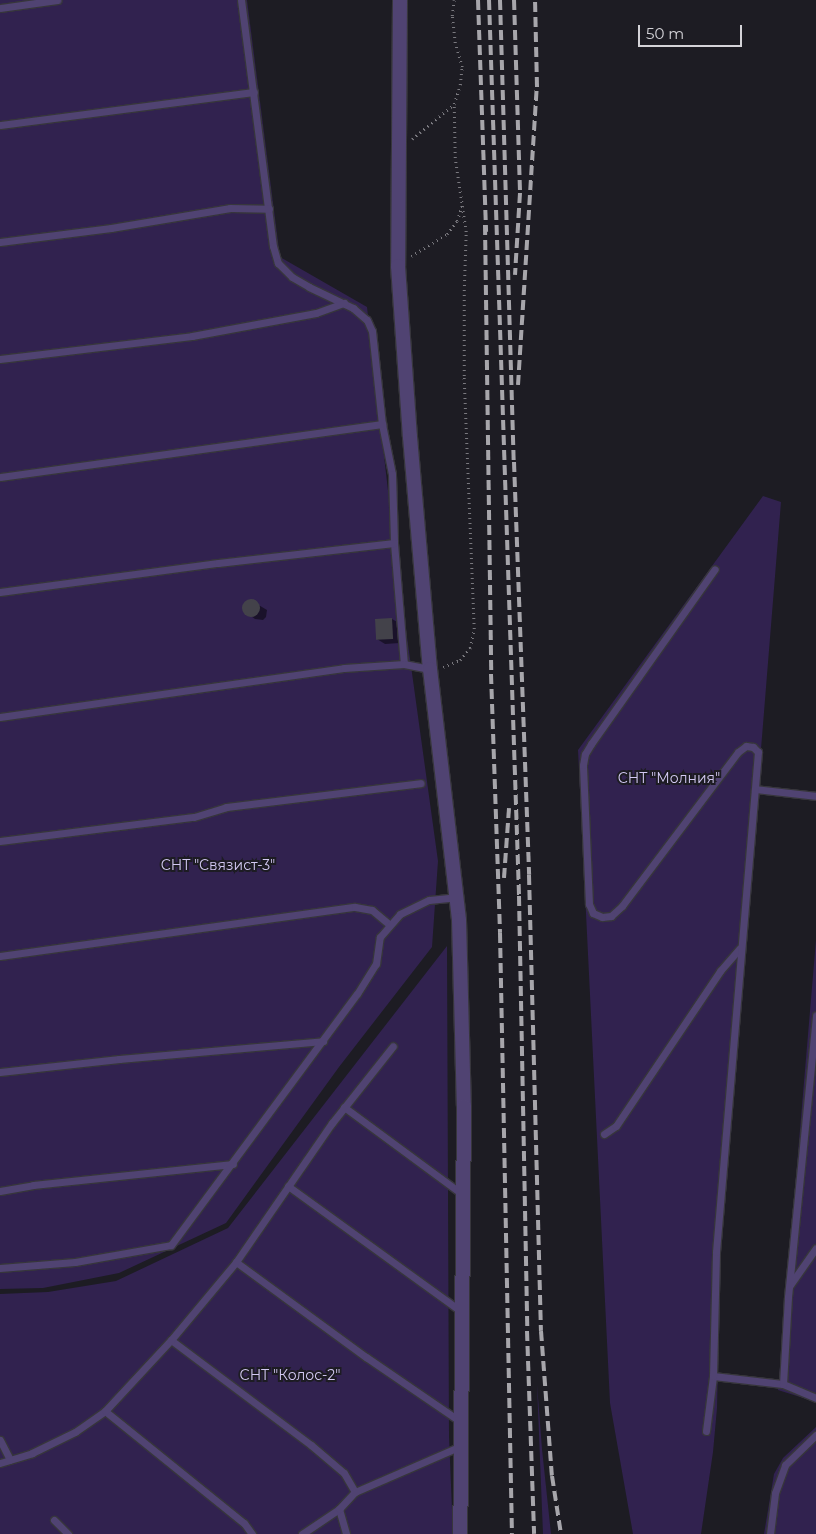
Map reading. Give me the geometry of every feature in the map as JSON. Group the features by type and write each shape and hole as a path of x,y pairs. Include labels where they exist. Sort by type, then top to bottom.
{"street":[{"path":"400,0 398,266 410,437 430,669 456,897 464,1106 460,1534"}],"lane":[{"path":"0,8 57,0"},
{"path":"241,0 273,246 278,263 292,277 309,288 353,308 367,320 372,331 382,424 392,474 394,544 404,664"},
{"path":"0,125 254,92"},
{"path":"0,242 111,228 230,208 269,209"},
{"path":"0,359 192,336 316,313 344,304"},
{"path":"0,477 382,424"},
{"path":"0,592 218,562 394,544"},
{"path":"706,1431 713,1376 716,1252 740,948 758,752 753,747 746,746 738,752 622,906 611,916 602,917 593,913 589,904 583,765 585,754 716,570"},
{"path":"0,717 344,668 404,664 430,669"},
{"path":"0,841 194,817 226,808 421,783"},
{"path":"755,789 816,796"},
{"path":"0,1268 75,1262 171,1244 233,1164 357,994 376,964 380,936 400,914 429,900 456,897"},
{"path":"0,956 355,908 372,910 390,925"},
{"path":"604,1134 616,1126 720,971 740,948"},
{"path":"783,1384 789,1286 816,1015"},
{"path":"0,1072 323,1041"},
{"path":"0,1463 75,1432 105,1411 171,1340 236,1262 344,1107 393,1046"},
{"path":"344,1107 463,1195"},
{"path":"0,1191 111,1176 233,1164"},
{"path":"288,1186 462,1312"},
{"path":"789,1286 816,1248"},
{"path":"236,1262 366,1357 461,1422"},
{"path":"171,1340 311,1444 344,1473 355,1492"},
{"path":"713,1376 783,1384 816,1398"},
{"path":"105,1411 244,1523 252,1534"},
{"path":"770,1534 775,1493 782,1471 797,1452 816,1435"},
{"path":"0,1440 10,1460"},
{"path":"302,1534 339,1509 355,1492 461,1446"},
{"path":"339,1509 346,1534"},
{"path":"54,1520 68,1534"}],"path":[{"path":"430,669 447,666 460,660 470,648 474,629 464,376 466,232 456,158 454,104 460,85 462,67 455,43 452,16 454,0"},
{"path":"398,155 409,141 454,104"},
{"path":"398,266 413,254 447,234 457,221 462,205"}],"green space":[{"name":"СНТ \"Связист-3\"","path":"0,0 247,0 280,257 367,307 394,543 438,861 432,947 339,1067 226,1223 119,1273 43,1288 0,1289"},
{"name":"СНТ \"Молния\"","path":"763,496 781,502 721,1243 717,1408 713,1452 701,1534 633,1534 610,1403 578,750"},
{"path":"816,940 816,1402 778,1390"},
{"name":"СНТ \"Колос-2\"","path":"447,946 449,1436 453,1534 0,1534 0,1294 48,1292 116,1281 228,1228"},
{"path":"537,1384 542,1449 551,1534 543,1534"},
{"path":"816,1427 816,1534 764,1534 774,1474 783,1458"}],"building":[{"path":"251,599 257,602 260,608 257,614 251,617 245,614 242,608 245,602"},
{"path":"392,618 393,639 376,640 375,619"}],"railway":[{"path":"478,0 486,232"},
{"path":"489,0 519,896 527,1331 534,1534"},
{"path":"500,0 529,875 541,1331 552,1476 561,1534"},
{"path":"514,0 520,193 515,275"},
{"path":"518,385 537,87 535,0"},
{"path":"485,225 491,674 500,933 512,1534"},
{"path":"504,878 509,808"}]}
